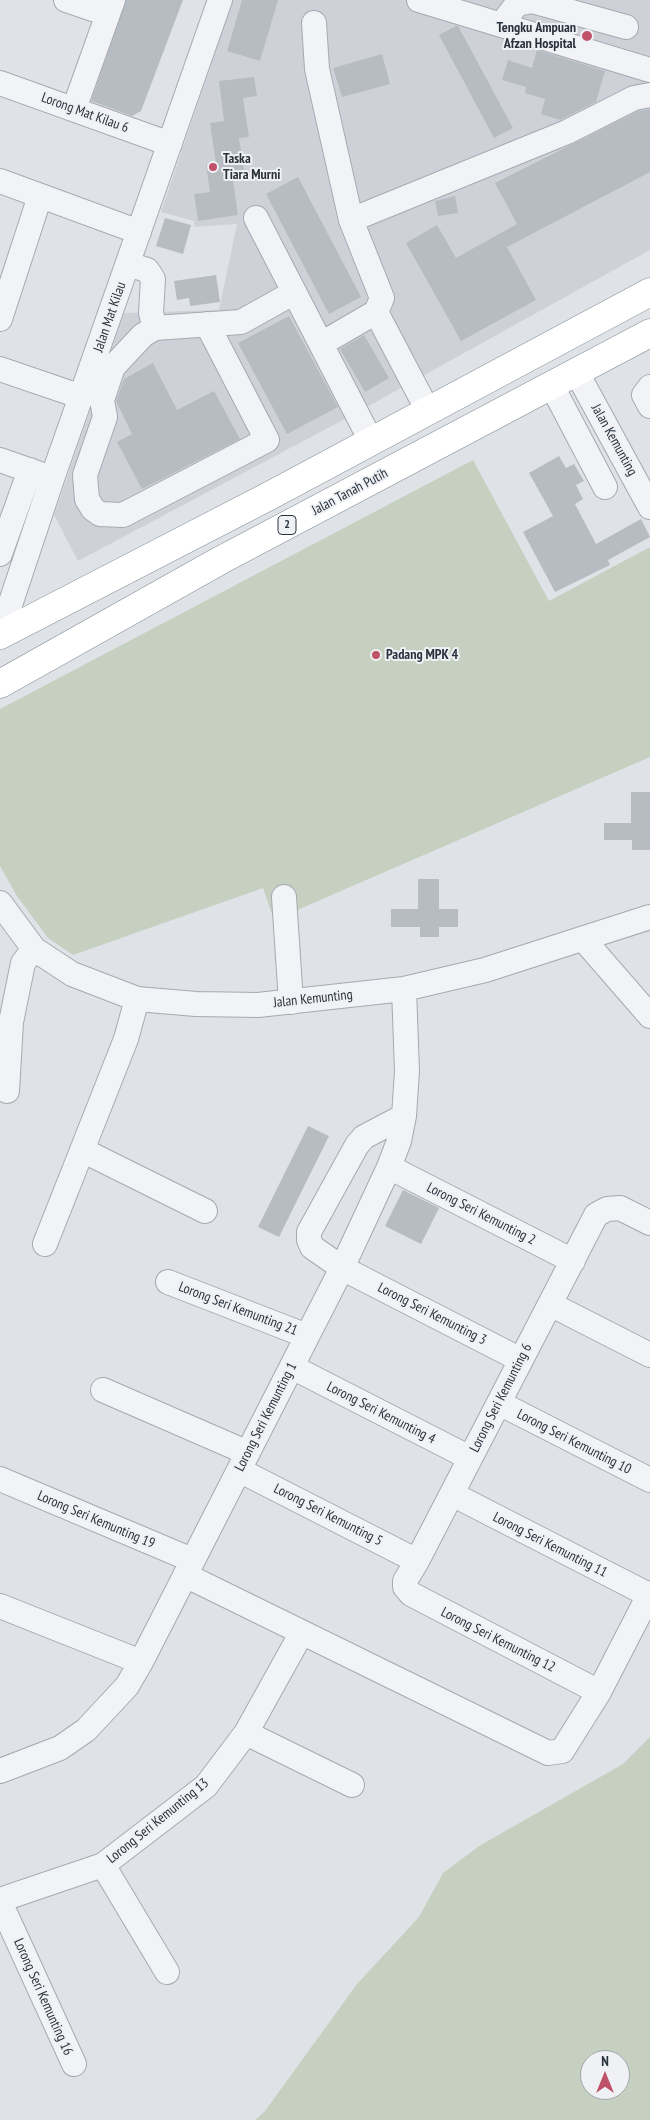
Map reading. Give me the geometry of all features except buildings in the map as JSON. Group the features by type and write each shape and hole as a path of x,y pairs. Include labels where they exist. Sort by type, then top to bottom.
{"highway":[{"path":"0,635 428,411 650,292"},
{"name":"Jalan Tanah Putih","path":"0,684 221,560 650,333"}],"street":[{"path":"66,0 110,7 74,109"},
{"name":"Jalan Mat Kilau","path":"0,635 52,478 220,0"},
{"path":"419,0 650,70"},
{"path":"502,25 517,4 532,1 626,27"},
{"path":"314,23 317,69 350,220 382,298 376,312 321,344"},
{"name":"Lorong Mat Kilau 6","path":"0,83 170,144"},
{"path":"350,220 567,132 634,98 650,95"},
{"path":"0,181 138,232"},
{"path":"0,319 40,196"},
{"path":"256,218 371,441"},
{"path":"128,264 147,270 153,279 150,313 154,328"},
{"path":"207,324 267,440 123,515 100,514 93,509 87,499 84,488 85,475 105,417 102,400 113,367 143,335 154,328 207,324 241,322 294,293"},
{"path":"376,312 428,411"},
{"path":"0,369 82,397"},
{"name":"Jalan Kemunting","path":"577,373 650,506"},
{"path":"552,386 605,487"},
{"path":"650,387 644,395 650,406"},
{"path":"0,460 52,478"},
{"path":"0,554 30,470"},
{"path":"284,897 291,1002"},
{"name":"Jalan Kemunting","path":"0,905 34,949 72,974 136,1000 196,1004 258,1005 404,989 485,970 584,940 650,917"},
{"path":"584,940 650,1016"},
{"path":"7,1092 5,1026 23,963 34,949"},
{"name":"Lorong Seri Kemunting 1","path":"0,1771 60,1748 86,1730 127,1686 141,1662 342,1268 399,1142 404,1116 407,1071 404,989"},
{"path":"45,1244 126,1039 136,1000"},
{"name":"Lorong Seri Kemunting 3","path":"404,1116 364,1137 357,1145 310,1232 309,1240 312,1247 342,1268 521,1360"},
{"path":"82,1150 205,1211"},
{"name":"Lorong Seri Kemunting 2","path":"389,1167 573,1261"},
{"name":"Lorong Seri Kemunting 6","path":"411,1571 596,1215 607,1209 620,1208 650,1223"},
{"name":"Lorong Seri Kemunting 21","path":"168,1282 308,1336"},
{"path":"550,1304 650,1355"},
{"name":"Lorong Seri Kemunting 4","path":"292,1367 470,1458"},
{"name":"Lorong Seri Kemunting 5","path":"103,1390 243,1462 411,1571"},
{"name":"Lorong Seri Kemunting 10","path":"499,1403 650,1480"},
{"name":"Lorong Seri Kemunting 19","path":"0,1479 189,1568 301,1634 548,1753 562,1751 599,1692 650,1594"},
{"name":"Lorong Seri Kemunting 11","path":"452,1494 650,1594"},
{"name":"Lorong Seri Kemunting 12","path":"411,1571 405,1587 411,1594 599,1692"},
{"path":"0,1606 141,1662"},
{"name":"Lorong Seri Kemunting 13","path":"0,1901 103,1865 206,1786 246,1732 301,1634"},
{"path":"246,1732 352,1785"},
{"path":"103,1865 167,1972"},
{"name":"Lorong Seri Kemunting 16","path":"0,1901 74,2064"}],"shaded area":[{"path":"233,0 650,0 650,250 356,413 78,561 54,515 124,313 219,310 237,224 195,227 194,221 161,212"}],"green space":[{"name":"Padang MPK 4","path":"473,460 549,601 650,547 650,757 274,920 263,888 73,955 48,938 17,896 0,866 0,709"},
{"path":"650,1737 650,2120 255,2120 265,2111 357,1984 419,1917 443,1873 479,1846 623,1764"}],"place":[{"name":"Tengku Ampuan Afzan Hospital","path":"587,36"},
{"name":"Taska Tiara Murni","path":"213,167"},
{"name":"Padang MPK 4","path":"376,655"}]}
